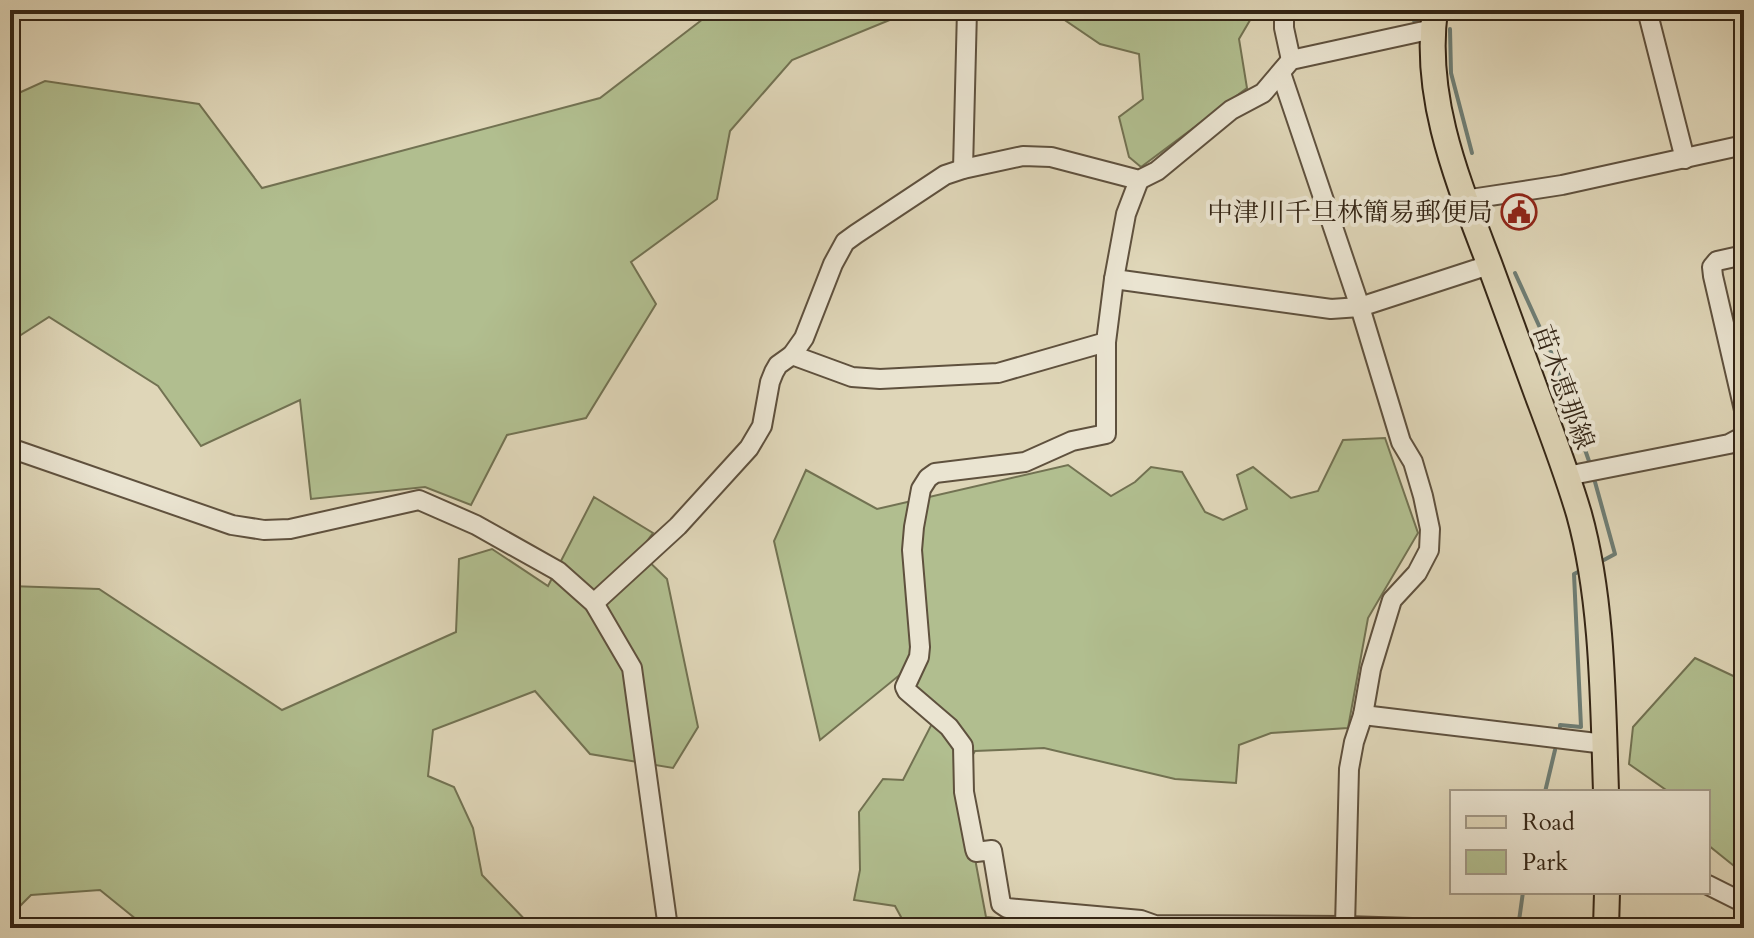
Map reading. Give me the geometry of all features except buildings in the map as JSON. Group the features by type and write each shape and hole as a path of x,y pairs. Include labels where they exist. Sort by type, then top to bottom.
{"main road":[{"name":"苗木恵那線","path":"1434,20 1433,71 1444,135 1464,200 1567,476 1585,538 1597,609 1606,790"},
{"path":"1606,928 1607,894"}],"street":[{"path":"963,169 967,10"},
{"path":"1284,10 1286,67 1401,442 1413,462 1430,529 1429,550 1417,573 1392,600 1371,669 1363,715 1354,742 1349,769 1345,926"},
{"path":"1647,10 1685,159"},
{"path":"594,603 678,526 749,448 762,426 774,372 804,338 845,242 945,175 1023,156 1051,157 1139,180 1157,171 1231,110 1263,93 1286,67 1434,20"},
{"path":"1464,200 1562,185 1744,145"},
{"path":"1139,180 1126,214 1114,279 1106,342 1106,434 1072,441 1025,462 935,473 924,483 918,502 912,550 919,657 906,683 907,691 949,727 963,746 964,792 975,849 976,852 992,850 999,899 1007,908 1141,920 1155,925 1412,928"},
{"path":"1744,255 1717,261 1712,267 1744,410"},
{"path":"1114,279 1331,309 1360,307 1489,265"},
{"path":"792,355 852,377 880,379 998,373 1106,342"},
{"path":"1567,476 1729,444 1744,436"},
{"path":"10,448 232,525 264,530 290,529 419,500 476,525 558,571 594,603 632,668 668,928"},
{"path":"1363,715 1605,744"},
{"path":"1710,886 1744,903"}],"green space":[{"path":"704,10 914,10 792,60 730,131 717,199 631,262 656,304 586,418 507,435 471,505 425,487 311,499 300,400 201,446 158,386 49,317 10,342 10,97 45,81 199,104 262,188 600,98 703,19"},
{"path":"1050,10 1256,10 1239,39 1247,88 1141,167 1129,157 1119,117 1143,99 1139,54 1100,44"},
{"path":"1385,438 1418,533 1368,618 1348,728 1271,733 1239,745 1236,783 1175,779 1044,748 975,751 968,763 976,864 986,917 1017,920 1027,928 907,928 895,906 854,900 860,870 859,812 883,779 903,780 938,712 902,673 820,740 774,541 806,470 877,509 1068,465 1111,496 1135,482 1151,467 1182,472 1205,512 1223,520 1247,509 1237,475 1253,467 1291,498 1318,491 1343,440"},
{"path":"594,497 653,533 639,552 667,579 698,727 673,768 590,754 535,691 433,730 428,776 454,787 473,828 482,875 533,928 147,928 100,890 31,895 10,916 10,586 99,589 282,710 456,632 459,559 492,549 548,586"},
{"path":"1695,658 1744,681 1744,874 1710,847 1710,790 1666,790 1629,764 1633,727"}],"waterway":[{"path":"1406,10 1416,23 1422,22"},
{"path":"1450,29 1451,73 1472,153"},
{"path":"1515,273 1551,352 1590,464"},
{"path":"1595,482 1615,554 1602,561"},
{"path":"1560,727 1581,727 1574,574 1578,572"},
{"path":"1545,790 1555,750"},
{"path":"1518,928 1523,894"}],"place":[{"name":"中津川千旦林簡易郵便局","path":"1519,212"}]}
